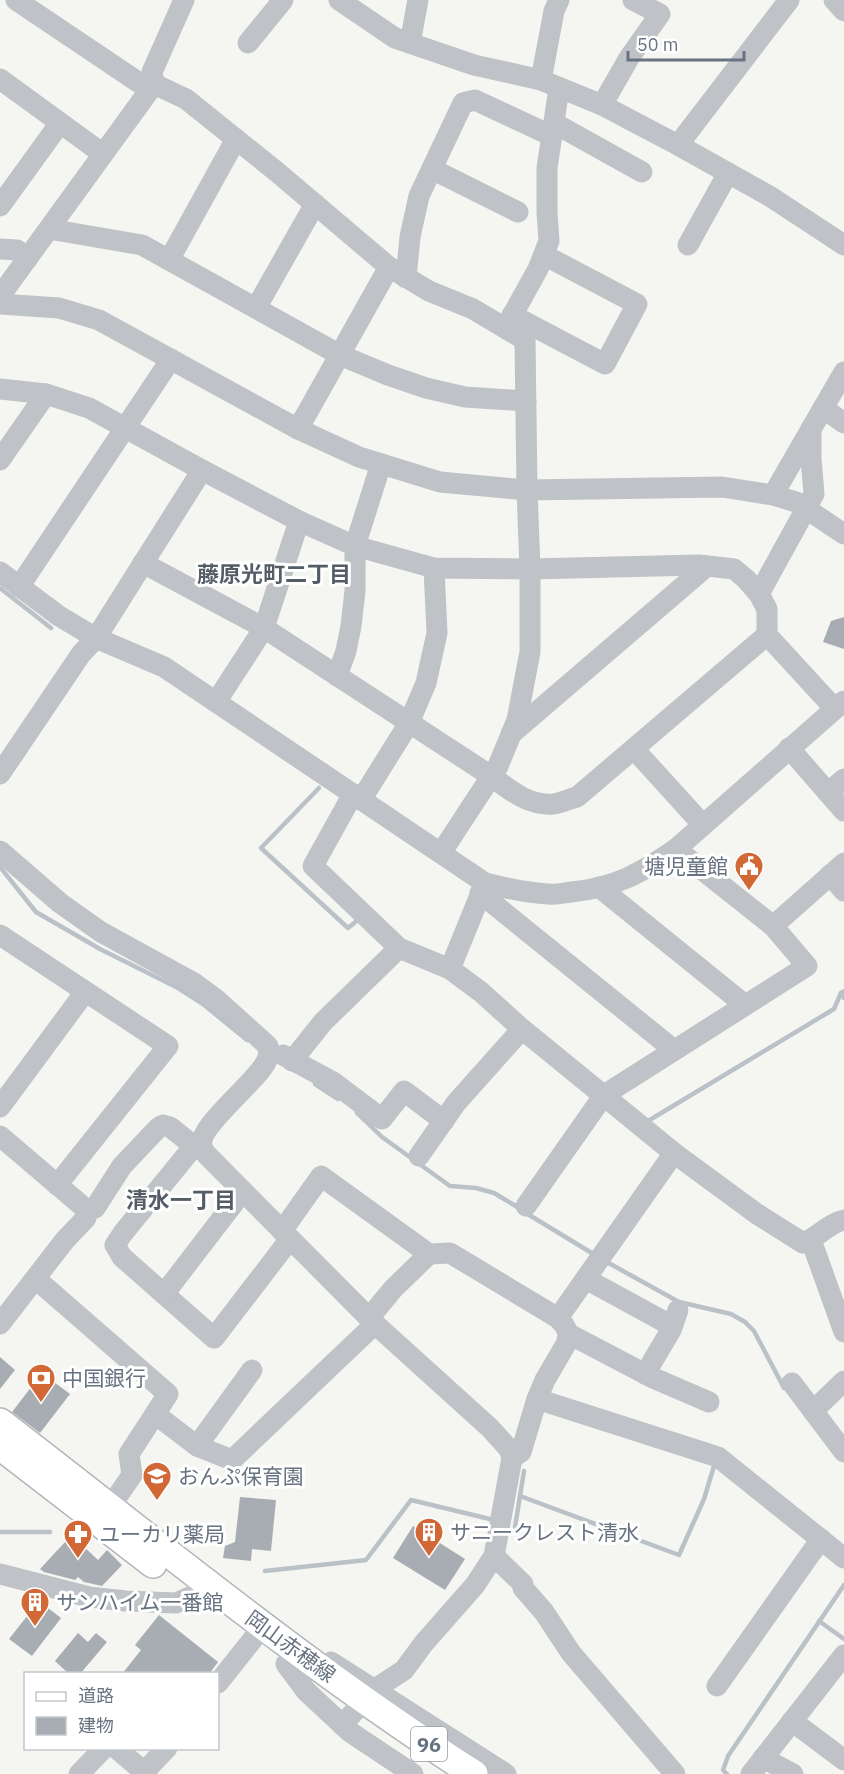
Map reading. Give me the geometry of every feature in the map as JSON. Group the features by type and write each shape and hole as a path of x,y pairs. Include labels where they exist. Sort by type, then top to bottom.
{"main road":[{"name":"岡山赤穂線","path":"0,1422 111,1507 199,1589"},
{"name":"岡山赤穂線","path":"0,1446 358,1706 443,1774"},
{"name":"岡山赤穂線","path":"251,1627 286,1664 474,1774"}],"street":[{"path":"16,0 152,87 186,99 398,273 429,291 509,322 605,364 636,304 544,255"},
{"path":"0,296 152,87 152,72 184,0"},
{"path":"248,43 283,0"},
{"path":"339,0 395,38 474,65 550,84 602,105 728,172 844,245"},
{"path":"410,43 418,0"},
{"path":"509,322 538,269 549,241 547,168 553,130 550,84 554,11 559,0"},
{"path":"602,105 629,58 660,14 633,0"},
{"path":"678,145 789,0"},
{"path":"834,0 844,10"},
{"path":"0,79 103,154"},
{"path":"298,429 340,355 398,273 410,237 419,196 463,103 475,100 553,130 642,172"},
{"path":"0,206 60,123"},
{"path":"169,260 236,139"},
{"path":"432,169 518,212"},
{"path":"688,245 728,172"},
{"path":"256,308 315,204"},
{"path":"49,229 142,245 340,355 388,375 465,397 526,401"},
{"path":"0,249 16,250 28,258"},
{"path":"0,304 59,308 99,320 298,429 359,458 440,482 527,489 722,487 773,495 796,502 844,534"},
{"path":"441,854 498,766 517,720 530,652 525,340 509,322"},
{"path":"19,587 171,359"},
{"path":"773,495 844,372"},
{"path":"0,389 46,394 89,408 299,521 355,546 434,568 706,566 734,569 746,579 759,594 767,609 767,635 839,705 676,849 648,868 617,883 550,895 510,889 482,888"},
{"path":"0,460 46,394"},
{"path":"823,408 844,423"},
{"path":"759,594 814,494 811,429"},
{"path":"337,676 346,651 351,626 355,591 355,546 381,464"},
{"path":"0,774 81,654 96,638 202,470"},
{"path":"216,702 264,628 299,521"},
{"path":"143,563 264,628 517,795 534,802 554,804 577,797 767,635"},
{"path":"512,734 706,566"},
{"path":"434,568 437,633 426,683 409,723 357,797 314,866 399,948 450,969 481,992 522,1029 674,1153 757,1214 803,1244 837,1222 844,1220"},
{"path":"0,572 59,616 96,638 164,667 441,854 674,1050"},
{"path":"789,748 836,786 844,811"},
{"path":"634,749 703,825"},
{"path":"526,1206 604,1095 807,966 773,926 676,849"},
{"path":"0,851 60,903 101,932 194,983 217,1000 278,1056 333,1082 382,1119 404,1091 444,1121"},
{"path":"773,926 837,869 844,891"},
{"path":"599,887 745,1005"},
{"path":"450,969 482,888"},
{"path":"3,942 168,1046 57,1185"},
{"path":"399,948 323,1022 278,1056 216,1118 198,1145 123,1233 116,1245 122,1257 214,1338 286,1241 321,1176 429,1254 450,1253 563,1326 645,1374 709,1402"},
{"path":"0,1107 85,992"},
{"path":"419,1156 456,1103 522,1029"},
{"path":"87,1210 95,1208 122,1166 158,1128 163,1125 170,1127 198,1145 239,1196 490,1428 508,1449 512,1458 501,1522 499,1560 424,1643 404,1670 358,1706 350,1732 403,1771"},
{"path":"0,1136 87,1210"},
{"path":"512,1458 520,1452 545,1380 566,1344 563,1326 596,1265 674,1153"},
{"path":"164,1294 239,1196"},
{"path":"0,1324 65,1240 86,1218 87,1210"},
{"path":"811,1240 844,1332"},
{"path":"155,1414 197,1446 231,1460 372,1321 393,1289 429,1254"},
{"path":"596,1265 675,1318 645,1374"},
{"path":"36,1279 168,1395 129,1454 132,1475 111,1507"},
{"path":"197,1446 252,1370"},
{"path":"813,1411 844,1381"},
{"path":"792,1383 844,1452"},
{"path":"537,1399 718,1456 844,1558"},
{"path":"717,1686 821,1539"},
{"path":"499,1560 523,1584 523,1588 544,1612 577,1661 675,1774"},
{"path":"0,1574 89,1597 126,1601 176,1603 199,1589"},
{"path":"219,1681 251,1627"},
{"path":"793,1774 757,1766 844,1655"},
{"path":"358,1706 506,1774"},
{"path":"792,1721 844,1760"},
{"path":"79,1774 103,1750"},
{"path":"117,1750 144,1772 166,1750"},
{"path":"840,1774 844,1767"}],"building":[{"path":"844,617 844,649 823,642 831,621"},
{"path":"0,1357 15,1370 0,1389"},
{"name":"中国銀行","path":"42,1373 70,1394 40,1433 12,1412"},
{"path":"240,1497 276,1500 271,1551 252,1549 251,1561 223,1558 225,1546 235,1542"},
{"name":"サニークレスト清水","path":"413,1526 465,1559 445,1590 393,1558"},
{"path":"66,1541 74,1548 79,1542 98,1560 107,1550 122,1565 102,1586 84,1582 78,1577 75,1580 40,1569"},
{"name":"サンハイム一番館","path":"39,1601 61,1618 32,1656 9,1639"},
{"path":"159,1615 218,1662 210,1672 124,1672 141,1650 135,1645"},
{"path":"78,1633 88,1642 96,1633 107,1642 82,1672 67,1672 55,1661"}],"waterway":[{"path":"0,588 51,628"},
{"path":"319,788 261,848 348,928 360,920"},
{"path":"0,867 36,912 100,949 178,988 203,1004 247,1040"},
{"path":"844,991 841,993 844,998"},
{"path":"645,1119 648,1121 834,1009 841,993"},
{"path":"315,1084 338,1099"},
{"path":"357,1113 382,1137 450,1186 476,1188 494,1193 519,1208"},
{"path":"526,1213 595,1255"},
{"path":"605,1261 679,1302 731,1314 745,1322 754,1331 784,1388"},
{"path":"520,1496 679,1555 704,1499 714,1466"},
{"path":"515,1527 524,1471"},
{"path":"265,1571 366,1560 411,1500 494,1520"},
{"path":"0,1532 50,1532"},
{"path":"727,1774 723,1770 728,1756 844,1585"},
{"path":"819,1621 844,1639"}],"place":[{"name":"塘児童館","path":"749,892"},
{"name":"中国銀行","path":"41,1404"},
{"name":"おんぷ保育園","path":"157,1502"},
{"name":"サニークレスト清水","path":"429,1558"},
{"name":"ユーカリ薬局","path":"78,1560"},
{"name":"サンハイム一番館","path":"35,1628"}],"district":[{"name":"藤原光町二丁目","path":"274,573"},
{"name":"清水一丁目","path":"181,1199"}]}
